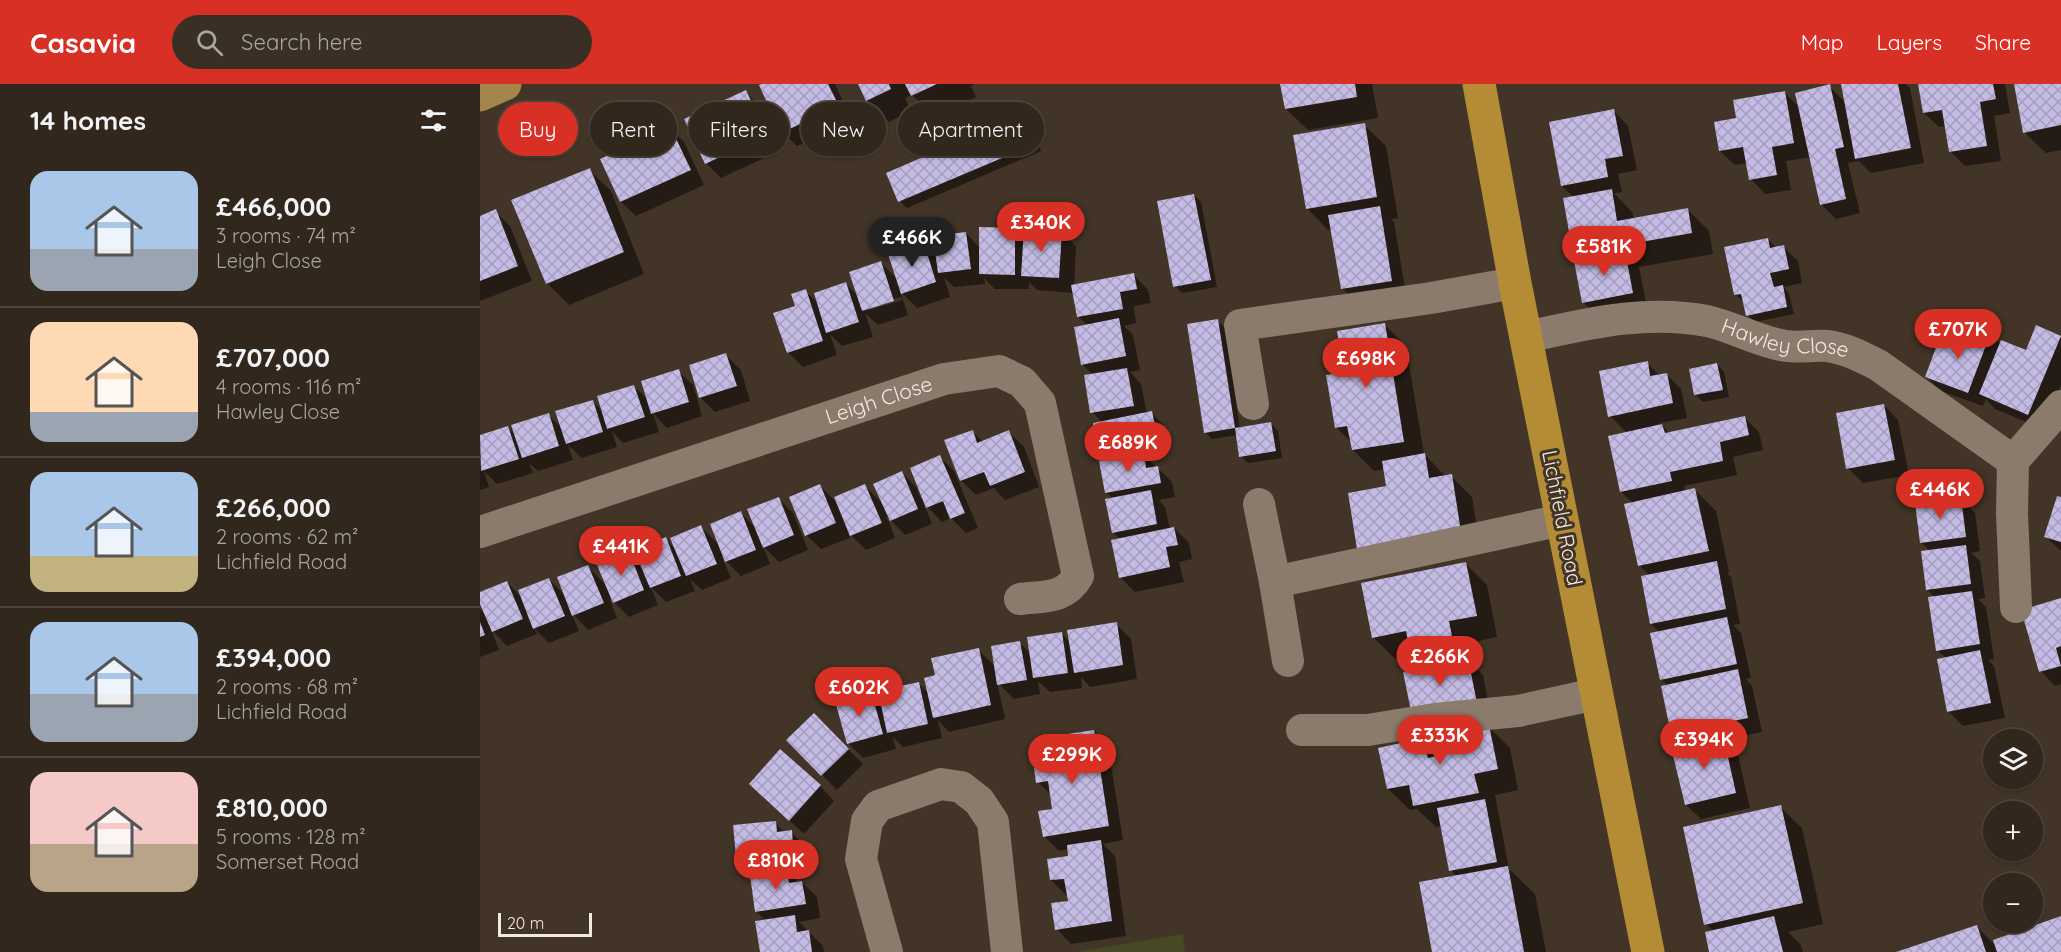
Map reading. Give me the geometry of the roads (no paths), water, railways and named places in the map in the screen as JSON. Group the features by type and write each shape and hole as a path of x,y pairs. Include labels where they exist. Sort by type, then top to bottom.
{"highway":[{"name":"Lichfield Road","path":"1486,85 1515,282 1648,952"}],"main road":[{"path":"480,95 505,84"}],"street":[{"path":"1253,404 1240,325 1431,298 1515,282"},
{"name":"Hawley Close","path":"1526,337 1625,317 1670,316 1709,322 1784,346 1804,348 1827,346 1854,353 1878,366 2013,460"},
{"name":"Leigh Close","path":"480,532 944,379 999,371 1022,382 1040,403 1078,576 1072,586 1063,593 1020,599"},
{"path":"2016,607 2012,513 2013,460 2058,411"},
{"path":"1259,504 1288,661"},
{"path":"1275,582 1562,520"},
{"path":"1302,730 1368,730 1435,719 1518,711 1596,694"},
{"path":"887,952 861,859 867,821 878,806 941,784 961,787 979,801 993,822 1007,952"}]}
